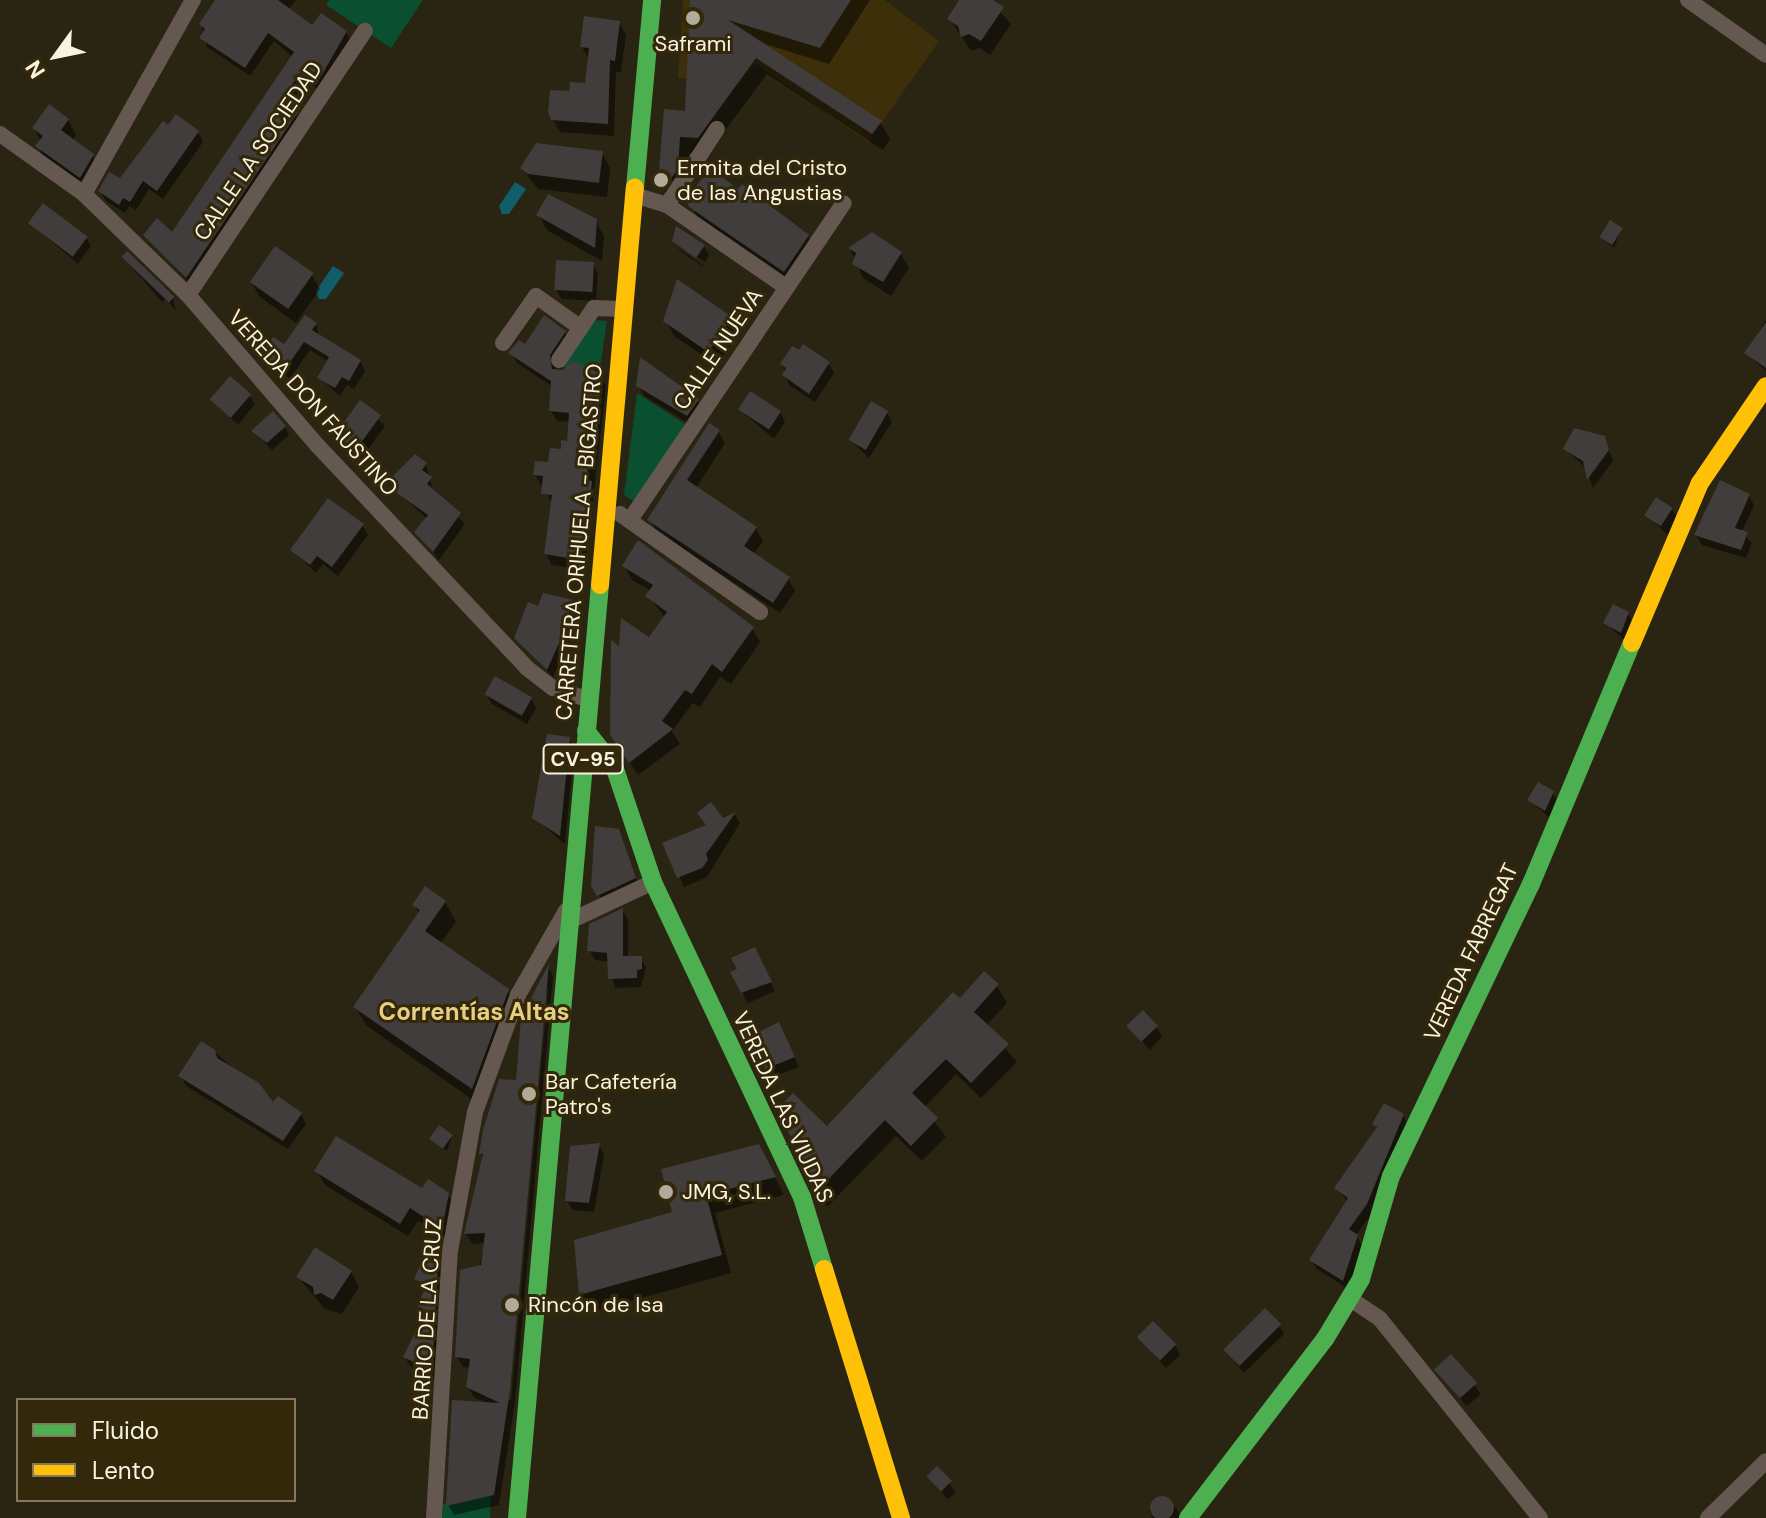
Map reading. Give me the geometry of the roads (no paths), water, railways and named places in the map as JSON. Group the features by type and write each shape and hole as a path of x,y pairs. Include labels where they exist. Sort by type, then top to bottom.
{"street":[{"path":"84,194 193,0"},
{"name":"CARRETERA ORIHUELA - BIGASTRO","path":"517,1518 652,0"},
{"path":"1688,0 1766,55"},
{"name":"CALLE LA SOCIEDAD","path":"188,295 365,31"},
{"path":"667,205 717,129"},
{"name":"VEREDA DON FAUSTINO","path":"0,134 84,194 188,295 317,445 527,668 553,688 590,700"},
{"path":"634,195 667,205 786,287"},
{"name":"CALLE NUEVA","path":"630,520 844,203"},
{"path":"503,343 536,296 581,328"},
{"path":"559,360 594,308 624,309"},
{"name":"VEREDA FABREGAT","path":"1188,1518 1325,1339 1361,1279 1391,1176 1531,884 1700,483 1766,386"},
{"path":"607,505 760,612"},
{"name":"VEREDA LAS VIUDAS","path":"586,731 614,766 653,882 802,1197 901,1518"},
{"path":"569,914 653,882"},
{"name":"BARRIO DE LA CRUZ","path":"434,1518 450,1251 475,1112 518,995 569,914"},
{"path":"1349,1298 1380,1319 1540,1518"},
{"path":"1708,1518 1766,1461"}],"water":[{"path":"515,182 526,189 509,214 502,214 499,206"},
{"path":"333,266 344,273 326,299 319,299 316,291"}],"place":[{"name":"Saframi","path":"693,18"},
{"name":"Ermita del Cristo de las Angustias","path":"661,180"},
{"name":"Bar Cafetería Patro's","path":"529,1094"},
{"name":"JMG, S.L.","path":"666,1192"},
{"name":"Rincón de Isa","path":"512,1305"}],"district":[{"name":"Correntías Altas","path":"474,1012"}]}
